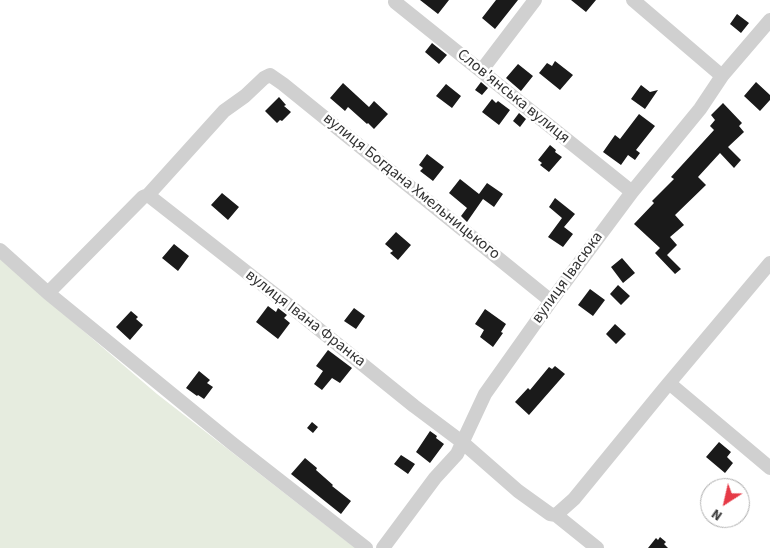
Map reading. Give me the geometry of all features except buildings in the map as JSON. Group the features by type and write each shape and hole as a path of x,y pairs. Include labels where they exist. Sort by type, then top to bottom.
{"street":[{"path":"481,71 536,0"},
{"path":"633,0 722,76"},
{"name":"Слов'янська вулиця","path":"395,2 632,192"},
{"name":"вулиця Івасюка","path":"383,548 436,478 457,454 485,394 551,301 632,192 700,109 722,76 770,20"},
{"name":"вулиця Богдана Хмельницького","path":"148,195 224,111 270,75 551,301"},
{"path":"48,293 148,195"},
{"name":"вулиця Івана Франка","path":"148,195 462,442 518,491 550,514 556,515 597,548"},
{"path":"0,250 48,293 232,444 366,548"},
{"path":"556,515 574,499 770,263"},
{"path":"669,383 770,468"}],"shaded area":[{"path":"0,257 17,274 157,394 355,548 0,548"}]}
